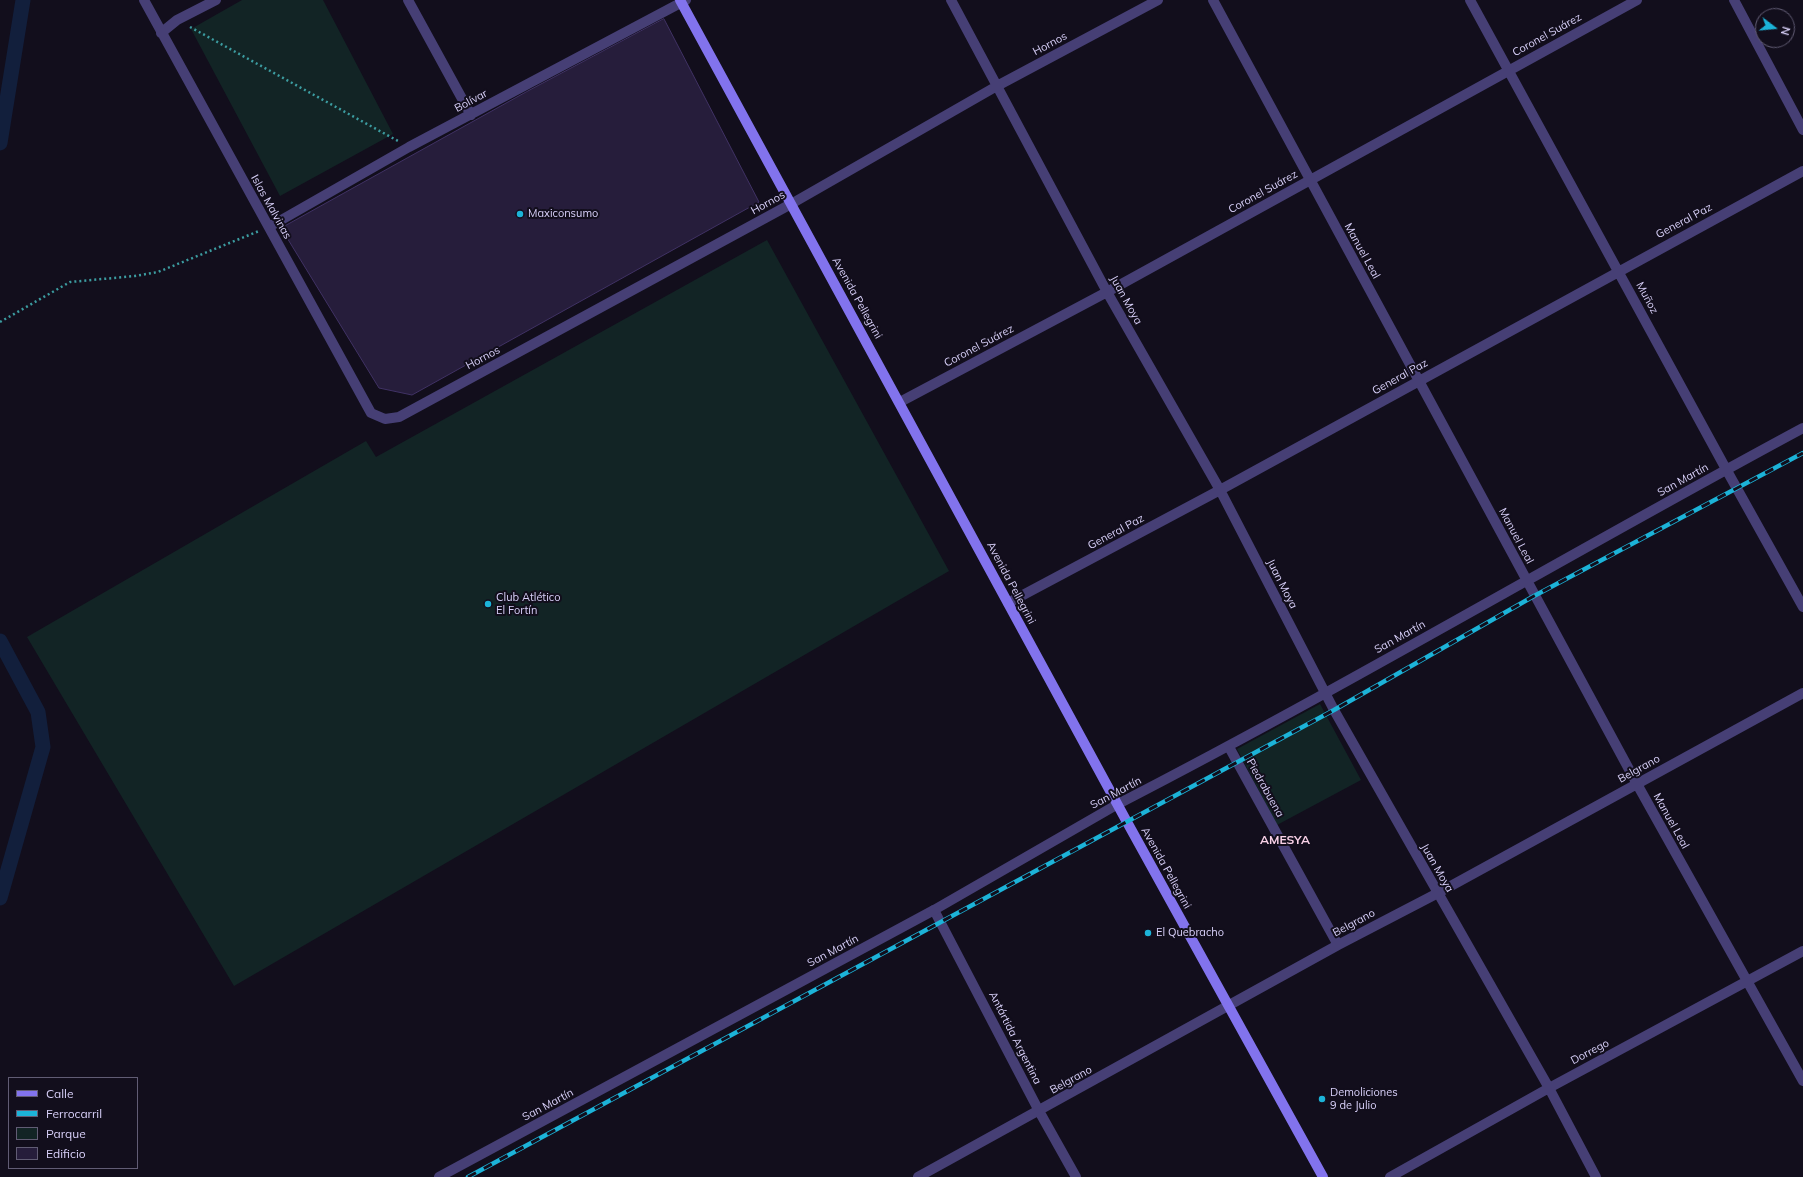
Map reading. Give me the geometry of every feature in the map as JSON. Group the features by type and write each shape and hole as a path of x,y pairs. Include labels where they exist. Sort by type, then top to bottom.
{"main road":[{"name":"Avenida Pellegrini","path":"682,1 1008,603 1323,1177"}],"street":[{"name":"Islas Malvinas","path":"144,0 371,413 385,419"},
{"path":"161,32 177,20 216,0"},
{"path":"408,0 471,115"},
{"name":"Juan Moya","path":"951,0 1107,292 1220,490 1325,692 1391,814 1438,892 1549,1088 1596,1177"},
{"name":"Hornos","path":"385,419 399,417 791,204 997,86 1158,0"},
{"name":"Manuel Leal","path":"1213,0 1637,784 1803,1081"},
{"name":"Muñoz","path":"1470,0 1803,607"},
{"name":"Coronel Suárez","path":"900,402 1107,292 1637,0"},
{"path":"1734,0 1803,130"},
{"name":"Bolívar","path":"269,227 409,147 682,1"},
{"name":"General Paz","path":"1008,603 1220,490 1803,170"},
{"name":"San Martín","path":"439,1177 934,910 1118,804 1229,747 1526,580 1803,428"},
{"name":"Belgrano","path":"918,1177 1338,945 1803,693"},
{"name":"Piedrabuena","path":"1229,747 1338,945"},
{"name":"Antártida Argentina","path":"934,910 1039,1111 1076,1177"},
{"name":"Dorrego","path":"1390,1177 1549,1088 1803,951"}],"path":[{"path":"177,20 409,147"},
{"path":"0,322 70,282 158,272 269,227"}],"green space":[{"path":"242,0 323,0 393,134 280,196 191,29"},
{"name":"Club Atlético El Fortín","path":"767,240 949,571 234,986 27,637 366,441 376,457"},
{"path":"1320,704 1361,780 1277,825 1237,749"}],"building":[{"name":"Maxiconsumo","path":"664,19 759,202 412,395 379,388 281,228 526,92"}],"waterway":[{"path":"0,143 23,0"},
{"path":"0,641 38,712 43,747 0,898"}],"railway":[{"path":"468,1177 1334,710 1534,596 1803,453"}],"place":[{"name":"Maxiconsumo","path":"520,214"},
{"name":"Club Atlético El Fortín","path":"488,604"},
{"name":"El Quebracho","path":"1148,933"},
{"name":"Demoliciones 9 de Julio","path":"1322,1099"}],"district":[{"name":"AMESYA","path":"1285,840"}]}
